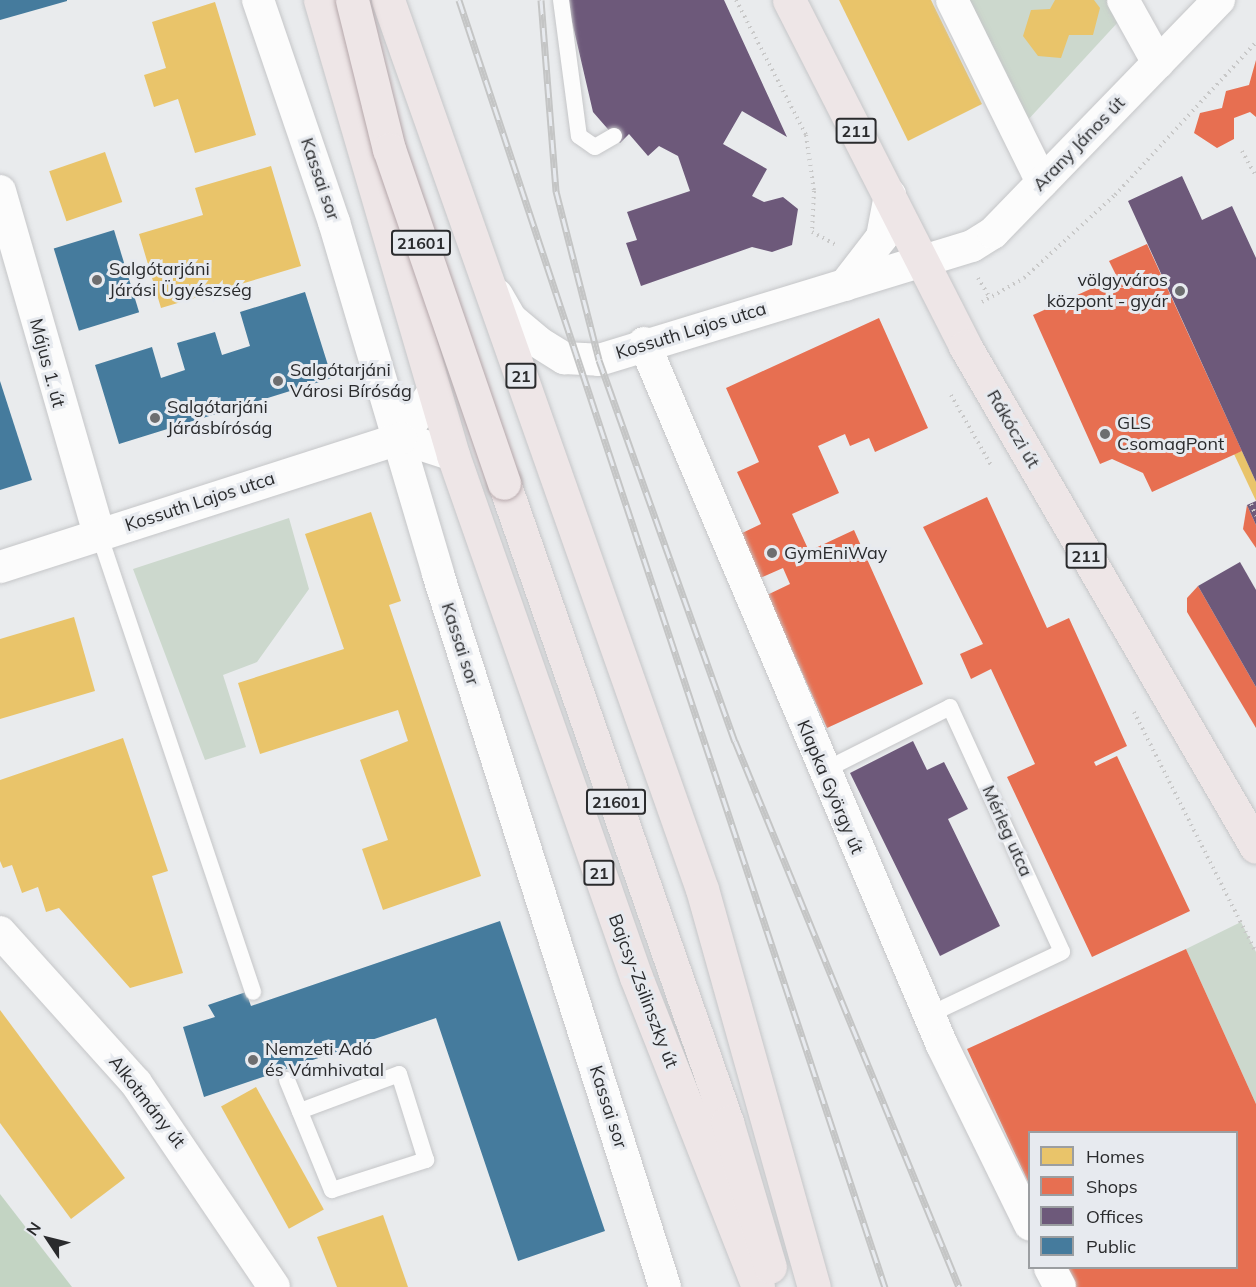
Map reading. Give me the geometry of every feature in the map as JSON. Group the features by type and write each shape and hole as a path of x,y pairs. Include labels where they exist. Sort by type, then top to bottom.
{"main road":[{"name":"21","path":"320,0 453,455"},
{"name":"21601","path":"352,0 389,149 743,1172 773,1287"},
{"name":"Rákóczi út","path":"789,0 971,356 1256,847"},
{"name":"21","path":"391,6 702,889 814,1287"},
{"name":"Bajcsy-Zsilinszky út","path":"453,455 636,977 758,1287"},
{"name":"21601","path":"743,1172 801,1287"}],"street":[{"name":"Kassai sor","path":"258,0 401,438 438,574 665,1287"},
{"path":"952,0 1042,182"},
{"path":"1123,0 1158,63"},
{"name":"Arany János út","path":"923,262 983,241 1219,0"},
{"name":"Május 1. út","path":"0,191 99,534"},
{"path":"845,285 866,261 885,230 890,195"},
{"name":"Kossuth Lajos utca","path":"489,280 512,319 564,358 599,360 644,343 923,262"},
{"name":"Klapka György út","path":"644,343 823,771 929,1016 1028,1223"},
{"path":"434,391 401,438 453,455"},
{"name":"Kossuth Lajos utca","path":"0,567 401,438"},
{"name":"Alkotmány út","path":"0,932 136,1083 274,1287"},
{"path":"1051,1269 1060,1287"}],"lane":[{"path":"561,0 579,136 595,147 614,136"},
{"path":"339,61 363,20 391,6"},
{"path":"99,534 253,992"},
{"name":"Mérleg utca","path":"823,771 951,707 1062,952 929,1016"},
{"path":"287,1080 332,1190 426,1160 399,1074 300,1111"}],"path":[{"path":"736,0 806,135 814,191 812,232 866,261"},
{"path":"990,298 1024,278 1115,195 1256,42"},
{"path":"1242,150 1256,176"},
{"path":"958,411 994,470"},
{"path":"1251,504 1256,516"},
{"path":"1131,705 1256,952"}],"shaded area":[{"path":"963,0 1108,0 1119,21 1026,122"},
{"path":"289,518 309,589 257,662 223,675 246,747 205,760 133,569"},
{"path":"1241,922 1256,952 1256,1104 1186,949"}],"green space":[{"path":"0,1194 72,1287 0,1287"}],"building: Homes":[{"path":"839,0 931,0 982,104 908,141"},
{"path":"1055,0 1094,0 1100,8 1093,35 1069,35 1061,58 1038,56 1023,36 1031,10 1050,9"},
{"path":"215,2 256,135 195,153 178,99 154,107 144,75 166,68 152,22"},
{"path":"105,152 122,202 66,221 49,171"},
{"path":"271,166 301,266 161,308 139,234 203,215 195,188"},
{"path":"1242,451 1256,482 1256,501 1234,454"},
{"path":"371,512 401,601 389,605 481,876 383,910 362,849 388,840 360,760 408,741 398,710 260,754 238,683 344,649 305,534"},
{"path":"74,617 95,691 0,719 0,639"},
{"path":"123,738 168,871 152,876 183,973 130,988 59,908 46,912 38,887 22,893 12,865 3,868 0,861 0,780"},
{"path":"0,1010 125,1178 71,1219 0,1123"},
{"path":"256,1087 324,1209 289,1229 221,1106"},
{"path":"383,1215 408,1287 337,1287 317,1237"}],"building: Shops":[{"path":"1256,60 1256,117 1250,112 1234,118 1234,139 1217,148 1194,133 1200,113 1222,108 1226,91 1249,85"},
{"path":"1147,244 1242,451 1152,492 1143,473 1112,459 1100,464 1033,315 1117,277 1109,261"},
{"path":"879,318 928,428 875,452 869,438 850,446 845,434 818,446 839,493 792,514 809,551 854,530 923,684 827,728 767,595 790,584 783,568 758,579 738,535 761,524 737,472 759,462 726,388"},
{"path":"987,497 1047,628 1069,618 1127,746 1094,762 1096,766 1117,756 1190,911 1092,957 1007,777 1035,764 991,669 971,679 960,654 983,644 923,527"},
{"path":"1247,505 1256,525 1256,548 1243,529"},
{"path":"1198,586 1256,687 1256,728 1187,612 1187,598"},
{"path":"1186,949 1256,1104 1256,1287 1075,1287 1066,1269 1238,1269 1238,1131 1028,1131 1028,1182 967,1049"}],"building: Offices":[{"path":"567,0 724,0 787,137 742,111 723,144 767,169 752,196 764,202 783,197 798,209 792,245 772,252 752,247 641,286 626,243 637,240 627,212 690,191 678,156 659,146 648,156 629,134 620,143 593,112"},
{"path":"1182,176 1202,220 1232,206 1256,258 1256,482 1128,201"},
{"path":"1256,501 1256,525 1247,505"},
{"path":"1240,562 1256,590 1256,687 1198,586"},
{"path":"913,741 927,770 944,762 968,809 948,819 1000,926 940,956 850,773"}],"building: Public":[{"path":"0,0 67,0 67,1 0,20"},
{"name":"Salgótarjáni Járási Ügyészség","path":"114,230 139,312 79,331 54,248"},
{"path":"305,292 332,378 119,444 95,365 152,347 161,378 185,370 177,343 215,332 222,355 250,346 240,312"},
{"path":"0,381 32,480 0,490"},
{"name":"Nemzeti Adó és Vámhivatal","path":"500,921 605,1231 518,1261 436,1018 204,1097 183,1027 215,1017 208,1005 246,992 251,1006"}],"railway":[{"path":"459,0 885,1287"},
{"path":"541,0 556,191 599,360 735,741 959,1287"}],"place":[{"name":"Salgótarjáni Járási Ügyészség","path":"97,280"},
{"name":"völgyváros központ - gyár","path":"1180,291"},
{"name":"Salgótarjáni Városi Bíróság","path":"278,381"},
{"name":"Salgótarjáni Járásbíróság","path":"155,418"},
{"name":"GLS CsomagPont","path":"1105,434"},
{"name":"GymEniWay","path":"772,553"},
{"name":"Nemzeti Adó és Vámhivatal","path":"253,1060"}]}
